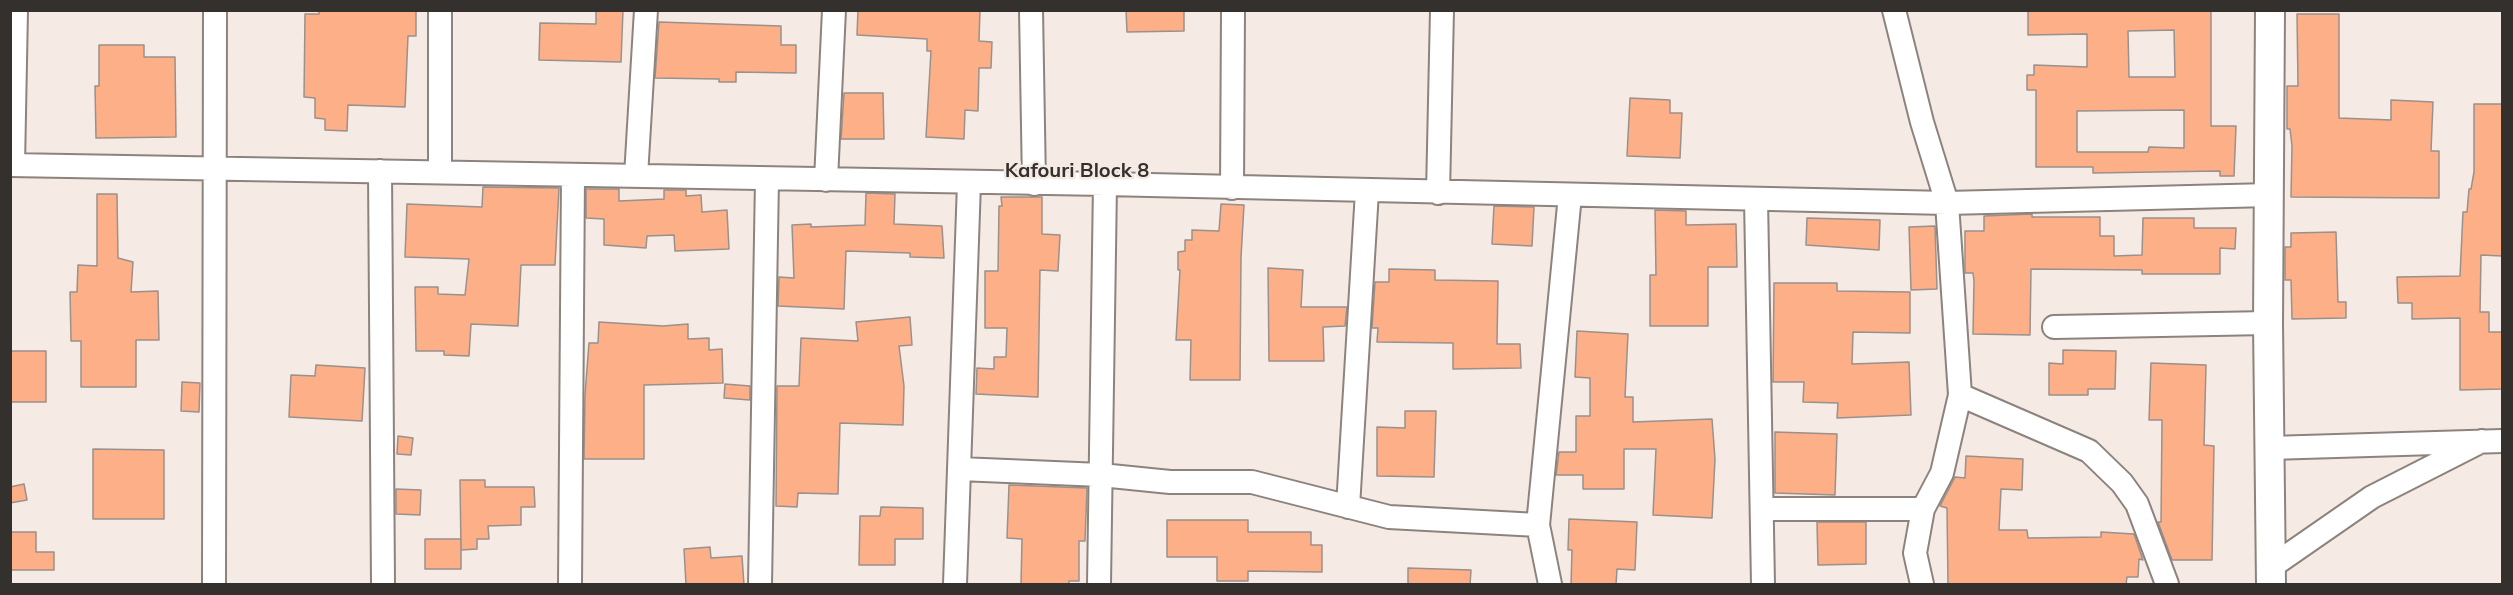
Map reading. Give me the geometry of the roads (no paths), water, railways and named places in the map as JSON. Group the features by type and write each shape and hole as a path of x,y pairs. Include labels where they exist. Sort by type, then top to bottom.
{"street":[{"path":"16,10 12,165 1105,184 1947,203 2270,195"},
{"path":"213,585 216,10"},
{"path":"440,10 440,172"},
{"path":"636,176 646,10"},
{"path":"826,180 834,10"},
{"path":"1031,10 1034,184"},
{"path":"1232,188 1233,10"},
{"path":"1438,193 1442,10"},
{"path":"1894,10 1922,122 1947,203 1960,395 1942,473 1923,509 1915,554 1922,585"},
{"path":"2270,10 2268,323 2271,576"},
{"path":"380,171 383,585"},
{"path":"570,585 573,175"},
{"path":"760,585 767,179"},
{"path":"955,585 969,183"},
{"path":"1098,585 1105,184"},
{"path":"1348,507 1367,191"},
{"path":"1550,585 1538,525 1570,195"},
{"path":"1756,199 1763,585"},
{"path":"2054,327 2268,323"},
{"path":"1960,395 2089,451 2122,483 2137,504 2167,585"},
{"path":"2270,448 2492,441"},
{"path":"2271,576 2372,497 2492,441"},
{"path":"960,469 1101,475 1170,482 1252,482 1389,517 1538,525"},
{"path":"1763,509 1923,509"}],"district":[{"name":"Kafouri Block 8","path":"1077,171"}]}
